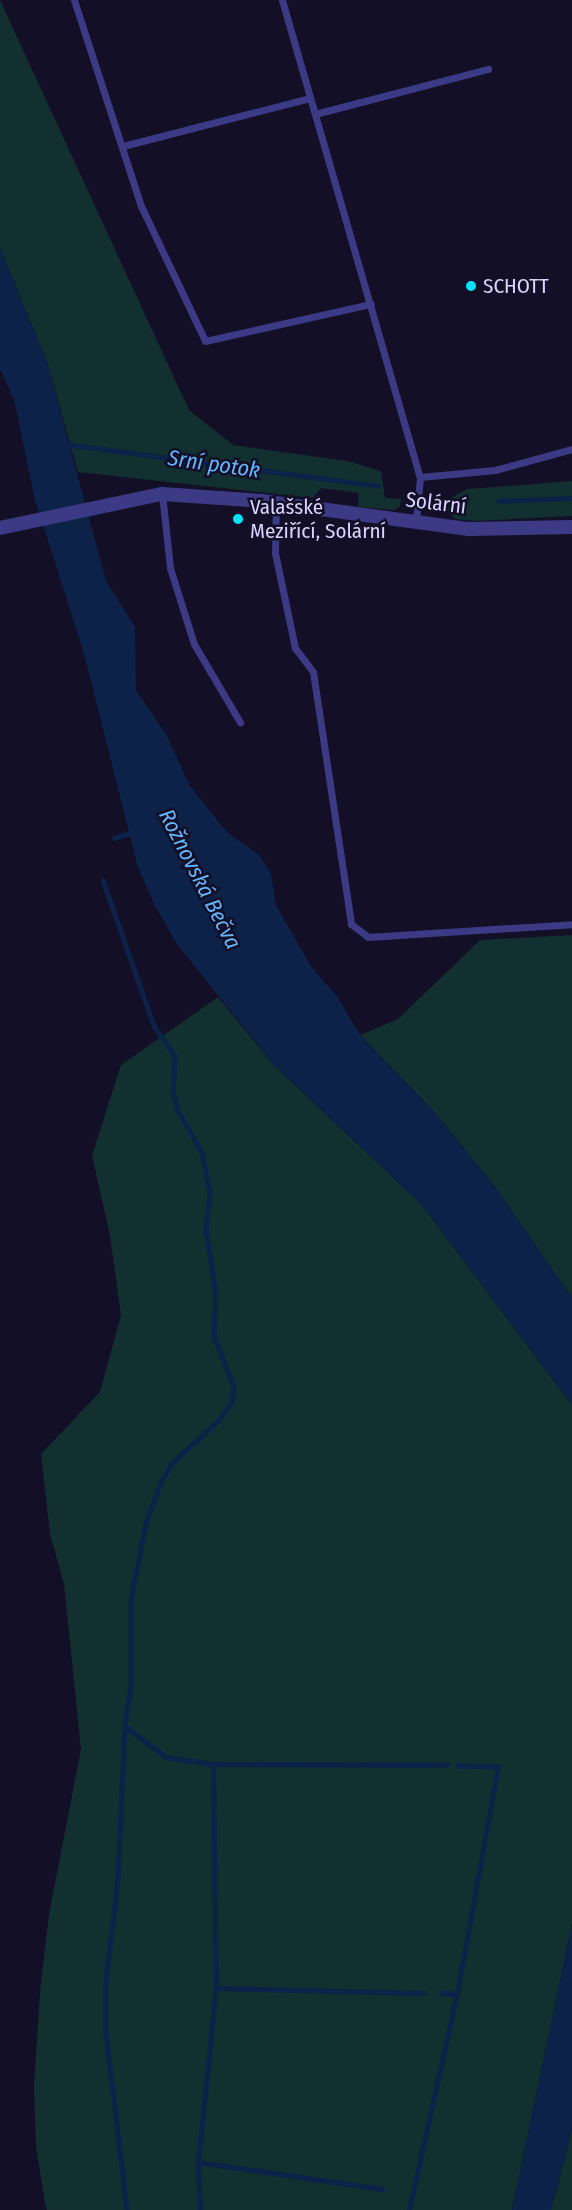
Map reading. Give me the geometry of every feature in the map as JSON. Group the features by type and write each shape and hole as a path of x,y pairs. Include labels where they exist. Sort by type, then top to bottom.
{"street":[{"name":"Solární","path":"0,528 117,501 162,494 276,503 416,522 512,530 572,527"}],"lane":[{"path":"74,0 141,206 205,341 371,304"},
{"path":"282,0 420,477 416,522"},
{"path":"315,114 488,69"},
{"path":"123,146 310,98"},
{"path":"420,477 495,470 572,449"},
{"path":"162,494 170,568 194,645 240,722"},
{"path":"276,503 275,553 295,648 313,672 351,924 368,937 572,924"}],"green space":[{"path":"0,0 189,410 233,445 347,461 381,471 385,498 401,499 400,506 395,510 358,507 359,493 321,488 313,498 78,472 47,362 0,248"},
{"path":"572,481 572,516 476,521 455,519 440,504 467,489"},
{"path":"572,935 572,1298 495,1187 436,1114 360,1035 398,1019 480,940"},
{"path":"218,997 274,1065 422,1205 572,1405 572,1924 512,2210 47,2210 45,2204 36,2145 34,2086 40,1992 49,1914 81,1749 64,1584 50,1534 41,1454 100,1392 121,1315 110,1236 92,1155 121,1065"},
{"path":"572,2129 572,2210 551,2210 554,2198"}],"water":[{"name":"Rožnovská Bečva","path":"0,248 47,362 106,581 135,627 136,690 166,734 190,786 227,832 260,856 271,874 276,905 312,968 337,996 360,1035 436,1114 495,1187 572,1298 572,1405 422,1205 274,1065 176,943 153,902 137,864 83,650 35,500 14,400 0,369"},
{"path":"572,1924 572,2129 551,2210 512,2210"}],"waterway":[{"name":"Srní potok","path":"65,444 378,486"},
{"name":"Srní potok","path":"498,501 572,498"},
{"path":"114,838 134,832"},
{"path":"103,880 154,1026 175,1056 173,1091 178,1110 202,1153 210,1192 206,1230 216,1294 214,1336 234,1386 232,1402 220,1419 172,1464 161,1483 146,1523 131,1601 131,1687 125,1726 118,1880 106,1982 106,2033 127,2210"},
{"path":"125,1726 166,1757 213,1764 447,1765"},
{"path":"200,2210 198,2162 216,1988 213,1764"},
{"path":"409,2210 457,1994 498,1767 458,1766"},
{"path":"216,1988 424,1993"},
{"path":"441,1993 457,1994"},
{"path":"198,2162 382,2189"}],"place":[{"name":"SCHOTT","path":"471,286"},
{"name":"Valašské Meziřící, Solární","path":"238,519"}]}
